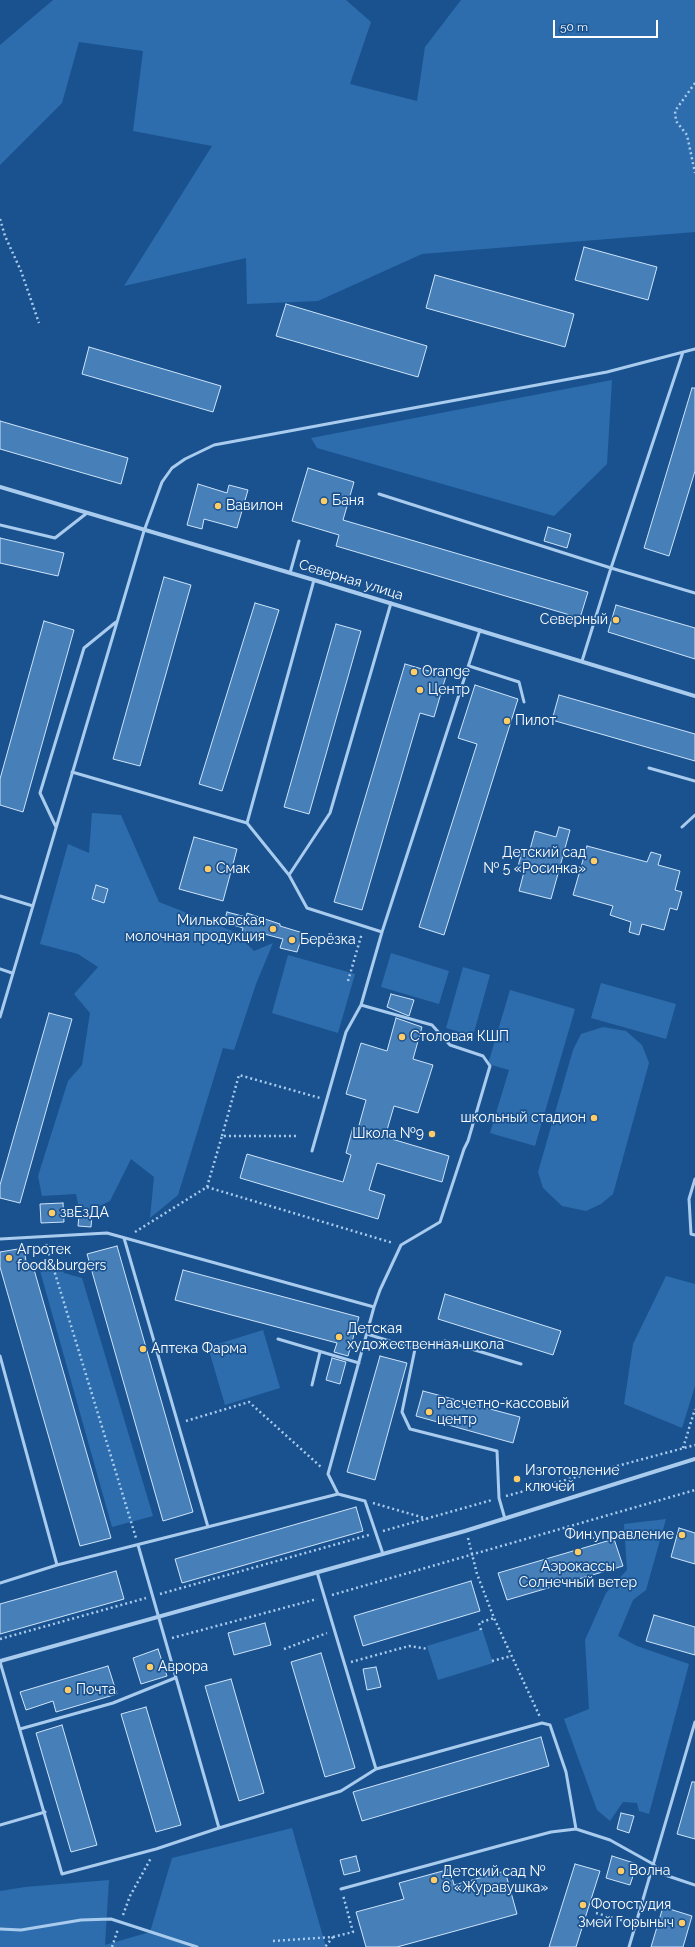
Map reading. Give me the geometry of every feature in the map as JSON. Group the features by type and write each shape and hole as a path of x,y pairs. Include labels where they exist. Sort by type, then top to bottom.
{"street":[{"name":"Северная улица","path":"0,487 144,531 391,603 695,696"},
{"path":"0,1662 465,1531 695,1459"}],"lane":[{"path":"0,1017 144,531 162,482 172,468 185,459 214,445 607,372 695,349"},
{"path":"582,661 611,568 683,352"},
{"path":"379,494 611,568 695,593"},
{"path":"0,525 55,538 87,513"},
{"path":"290,573 299,541"},
{"path":"247,823 314,580"},
{"path":"289,875 330,813 391,603"},
{"path":"56,828 40,793 84,648 117,622"},
{"path":"312,1151 346,1032 361,1005 382,932 480,630"},
{"path":"469,666 519,682 524,702"},
{"path":"649,768 695,781"},
{"path":"72,772 247,823 289,875 307,908 382,932"},
{"path":"682,827 695,815"},
{"path":"0,896 33,906"},
{"path":"0,969 12,973"},
{"path":"338,1494 328,1474 380,1290 401,1245 440,1222 464,1149 468,1142 490,1066 483,1056 450,1045 432,1025 361,1005"},
{"path":"695,1179 689,1199 691,1234 695,1235"},
{"path":"0,1239 107,1233 374,1308"},
{"path":"124,1238 208,1527"},
{"path":"367,1334 415,1349 445,1341 521,1364"},
{"path":"278,1339 359,1363"},
{"path":"415,1349 402,1412 410,1429 496,1451 499,1498 505,1519"},
{"path":"312,1385 320,1352"},
{"path":"0,1356 57,1565"},
{"path":"0,1583 57,1565 138,1546 338,1494 365,1501 383,1554"},
{"path":"138,1546 160,1616 175,1678 219,1828"},
{"path":"317,1572 376,1769"},
{"path":"0,1662 62,1874 156,1849 341,1791 376,1769 542,1723 550,1725 566,1772 576,1829"},
{"path":"20,1729 113,1703 175,1678"},
{"path":"629,1947 695,1722"},
{"path":"0,1825 44,1812"},
{"path":"341,1889 536,1836 576,1829 610,1840 653,1864 665,1875 695,1884"},
{"path":"0,1928 21,1930 81,1920 111,1919 197,1947"}],"path":[{"path":"695,83 675,111 676,121 687,135 693,172 695,173"},
{"path":"0,219 5,236 21,271 39,323"},
{"path":"348,981 364,927"},
{"path":"124,1238 144,1228 207,1188 239,1075 327,1100"},
{"path":"222,1136 299,1136"},
{"path":"207,1188 401,1245"},
{"path":"44,1236 138,1546"},
{"path":"178,1424 249,1402 328,1474"},
{"path":"683,1448 695,1409"},
{"path":"0,1639 499,1498 695,1445"},
{"path":"165,1640 324,1597 472,1553 695,1490"},
{"path":"365,1501 428,1519"},
{"path":"465,1531 472,1553 476,1574 494,1618 542,1723"},
{"path":"480,1630 479,1623 494,1618"},
{"path":"284,1649 334,1630"},
{"path":"344,1664 409,1646 428,1649"},
{"path":"492,1661 511,1656"},
{"path":"112,1947 130,1896 156,1849"},
{"path":"273,1941 333,1937 352,1932 341,1889"},
{"path":"596,1913 636,1924"},
{"path":"325,1947 333,1937"}],"shaded area":[{"path":"53,0 346,0 371,22 350,84 417,101 425,47 461,0 695,0 695,232 422,254 318,301 247,304 246,258 124,286 212,146 133,131 143,51 79,42 62,103 0,165 0,45"},
{"path":"612,380 607,464 554,516 317,448 311,438"},
{"path":"92,813 121,815 159,902 235,932 254,951 273,943 256,984 234,1050 223,1048 178,1195 150,1218 154,1177 131,1159 110,1201 91,1210 79,1209 76,1194 42,1196 38,1176 68,1081 82,1065 90,1013 74,994 98,967 78,954 40,944 68,844 89,853"},
{"path":"391,953 449,971 439,1004 381,987"},
{"path":"288,955 355,974 338,1033 272,1013"},
{"path":"463,967 490,975 473,1036 446,1028"},
{"path":"601,983 676,1004 666,1039 591,1018"},
{"path":"510,990 575,1009 535,1146 490,1133 509,1070 488,1064"},
{"name":"школьный стадион","path":"603,1027 626,1031 642,1045 649,1063 613,1194 601,1204 586,1211 562,1206 543,1188 538,1172 573,1050 581,1034"},
{"path":"59,1265 64,1273 82,1278 153,1516 112,1527 39,1267"},
{"path":"666,1276 695,1284 695,1386 682,1428 624,1404 633,1344"},
{"path":"263,1330 280,1388 225,1405 208,1347"},
{"path":"666,1519 646,1590 633,1600 618,1636 637,1646 689,1664 649,1814 639,1811 637,1803 623,1802 610,1821 597,1810 564,1719 589,1709 585,1640 606,1593 627,1570 624,1524"},
{"path":"482,1629 493,1663 438,1680 427,1646"},
{"path":"292,1828 326,1947 0,1947 0,1891 25,1887 109,1880 105,1945 150,1932 172,1858"}],"building":[{"path":"584,247 657,267 648,300 575,280"},
{"path":"435,275 574,314 565,347 426,308"},
{"path":"286,304 427,346 418,377 276,336"},
{"path":"89,347 221,386 213,412 82,374"},
{"path":"692,388 695,388 695,471 669,556 644,548"},
{"path":"0,421 128,458 121,484 0,449"},
{"path":"308,468 354,482 343,520 588,592 580,618 336,546 339,535 292,521"},
{"name":"Вавилон","path":"198,484 227,493 229,485 248,490 237,528 204,519 202,529 187,525"},
{"path":"548,527 571,534 567,548 544,541"},
{"path":"0,538 64,553 58,576 0,563"},
{"path":"164,577 191,585 140,766 113,759"},
{"path":"255,603 279,610 222,791 199,784"},
{"path":"616,605 695,628 695,659 608,632"},
{"path":"44,621 74,630 23,812 0,805 0,779"},
{"path":"336,624 361,631 309,814 284,807"},
{"path":"405,664 446,676 434,717 420,713 362,910 334,902"},
{"path":"475,685 518,699 444,935 419,927 477,744 458,738"},
{"path":"559,695 695,734 695,761 552,720"},
{"path":"559,827 570,830 551,899 519,891 525,868 518,866 522,852 529,853 535,831 556,837"},
{"name":"Смак","path":"194,837 237,849 223,901 179,889"},
{"path":"587,846 647,862 651,852 661,855 658,865 680,871 675,890 682,892 677,910 670,908 664,930 642,924 639,935 629,932 631,922 610,915 613,906 573,895"},
{"path":"96,885 108,889 104,903 92,899"},
{"path":"227,912 246,917 247,913 303,933 297,952 280,948 283,939 257,932 255,940 241,936 243,928 224,922"},
{"path":"391,994 414,1000 409,1016 387,1007"},
{"path":"49,1013 72,1019 20,1203 0,1198 0,1185"},
{"path":"396,1018 422,1027 413,1059 433,1065 418,1113 394,1106 385,1137 449,1156 442,1182 377,1163 369,1190 385,1195 378,1219 240,1178 247,1154 343,1182 351,1155 346,1153 353,1127 358,1129 366,1100 346,1094 361,1043 387,1051"},
{"name":"звЕзДА","path":"63,1203 64,1222 41,1223 40,1204"},
{"path":"79,1215 92,1215 91,1227 78,1226"},
{"path":"117,1246 193,1512 163,1521 87,1254"},
{"path":"24,1248 27,1268 33,1266 111,1538 80,1546 0,1267 0,1252"},
{"path":"183,1270 359,1317 348,1356 334,1352 337,1343 175,1300"},
{"path":"445,1294 561,1331 553,1355 438,1319"},
{"path":"380,1356 407,1363 375,1480 347,1472"},
{"path":"332,1358 346,1362 340,1384 326,1380"},
{"path":"423,1391 520,1417 513,1443 416,1416"},
{"path":"356,1507 363,1531 182,1583 175,1559"},
{"path":"679,1528 695,1533 695,1564 671,1557"},
{"path":"614,1539 623,1566 507,1600 498,1573"},
{"path":"116,1571 124,1599 0,1634 0,1604"},
{"path":"471,1581 480,1611 363,1646 354,1616"},
{"path":"654,1615 695,1627 695,1655 646,1641"},
{"path":"265,1623 271,1645 234,1655 228,1633"},
{"name":"Аврора","path":"158,1649 167,1676 141,1684 133,1658"},
{"path":"321,1653 355,1768 325,1777 291,1662"},
{"path":"108,1666 117,1694 56,1712 53,1701 26,1710 20,1692"},
{"path":"376,1667 381,1687 367,1690 363,1669"},
{"path":"231,1679 264,1793 239,1801 205,1686"},
{"path":"146,1707 181,1825 156,1832 121,1714"},
{"path":"62,1725 97,1845 71,1852 36,1733"},
{"path":"541,1737 549,1766 362,1821 353,1792"},
{"path":"692,1782 695,1782 695,1839 677,1834"},
{"path":"621,1813 634,1816 629,1833 617,1829"},
{"path":"356,1856 360,1871 344,1875 340,1860"},
{"name":"Волна","path":"612,1856 637,1864 630,1885 606,1878"},
{"path":"575,1864 600,1871 576,1947 549,1947"},
{"path":"450,1869 454,1885 505,1871 517,1914 397,1947 366,1947 356,1912 404,1899 399,1883"},
{"path":"663,1907 692,1916 683,1947 651,1947"}],"place":[{"name":"Баня","path":"324,501"},
{"name":"Вавилон","path":"218,506"},
{"name":"Северный","path":"616,620"},
{"name":"Orange","path":"414,672"},
{"name":"Центр","path":"420,690"},
{"name":"Пилот","path":"507,721"},
{"name":"Детский сад № 5 «Росинка»","path":"594,861"},
{"name":"Смак","path":"208,869"},
{"name":"Мильковская молочная продукция","path":"273,929"},
{"name":"Берёзка","path":"292,940"},
{"name":"Столовая КШП","path":"402,1037"},
{"name":"школьный стадион","path":"594,1118"},
{"name":"Школа №9","path":"432,1134"},
{"name":"звЕзДА","path":"52,1213"},
{"name":"Агротек food&burgers","path":"9,1258"},
{"name":"Детская художественная школа","path":"339,1337"},
{"name":"Аптека Фарма","path":"143,1349"},
{"name":"Расчетно-кассовый центр","path":"429,1412"},
{"name":"Изготовление ключей","path":"517,1479"},
{"name":"Фин.управление","path":"682,1535"},
{"name":"Аэрокассы Солнечный ветер","path":"578,1552"},
{"name":"Аврора","path":"150,1667"},
{"name":"Почта","path":"68,1690"},
{"name":"Волна","path":"621,1871"},
{"name":"Детский сад № 6 «Журавушка»","path":"434,1880"},
{"name":"Фотостудия","path":"583,1905"},
{"name":"Змей Горыныч","path":"682,1923"}]}
